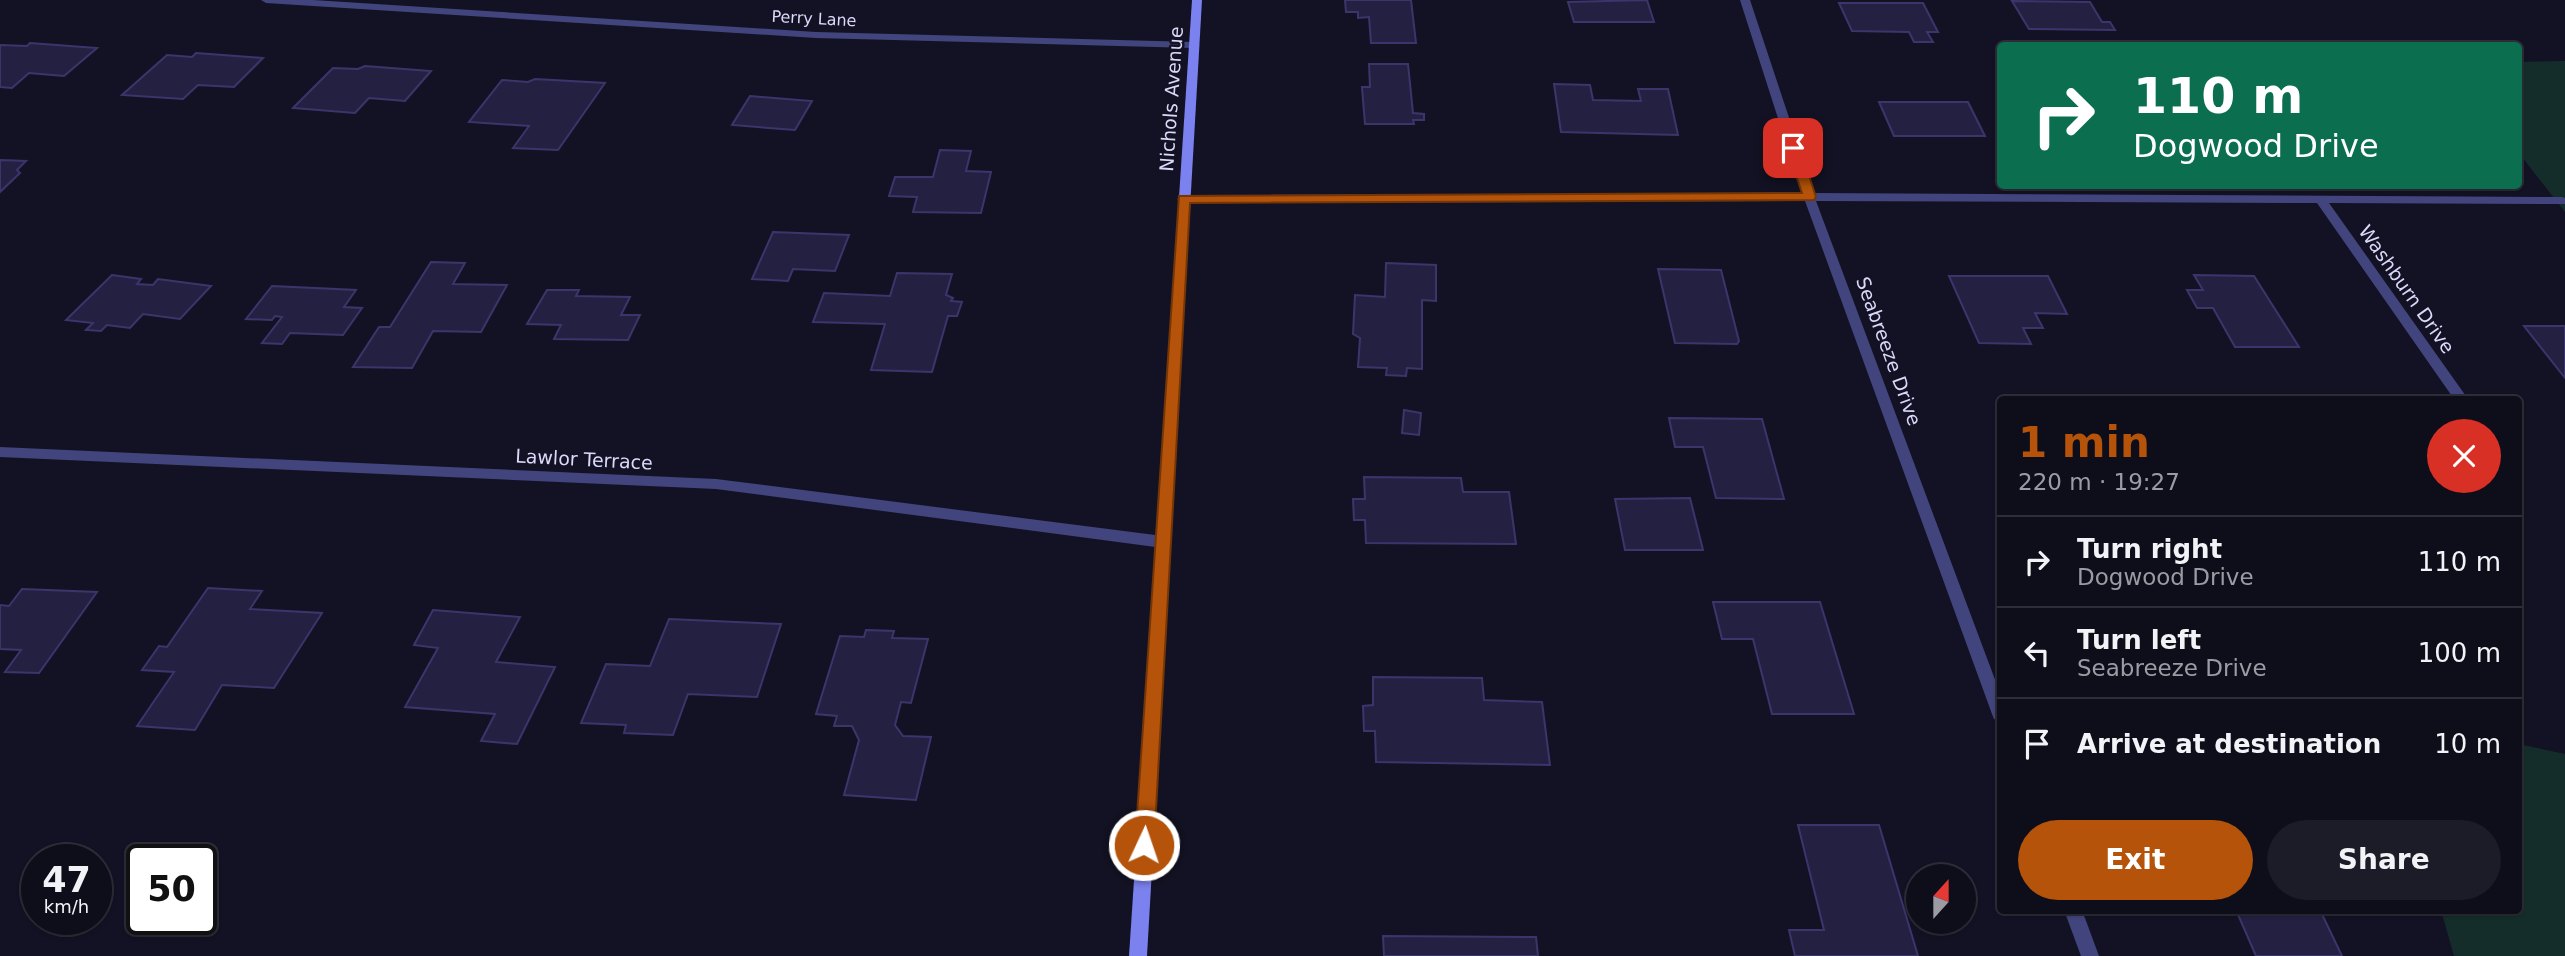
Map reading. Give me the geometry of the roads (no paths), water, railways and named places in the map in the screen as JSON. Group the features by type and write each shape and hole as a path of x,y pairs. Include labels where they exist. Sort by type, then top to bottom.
{"main road":[{"name":"Nichols Avenue","path":"1138,956 1197,0"}],"street":[{"name":"Perry Lane","path":"266,0 816,35 1194,45"},
{"name":"Seabreeze Drive","path":"1745,0 1810,197 1997,706"},
{"path":"1183,199 1810,197 2562,201"},
{"name":"Washburn Drive","path":"2321,201 2459,396"},
{"name":"Lawlor Terrace","path":"0,452 716,484 1163,542"},
{"path":"2074,914 2090,956"}]}
